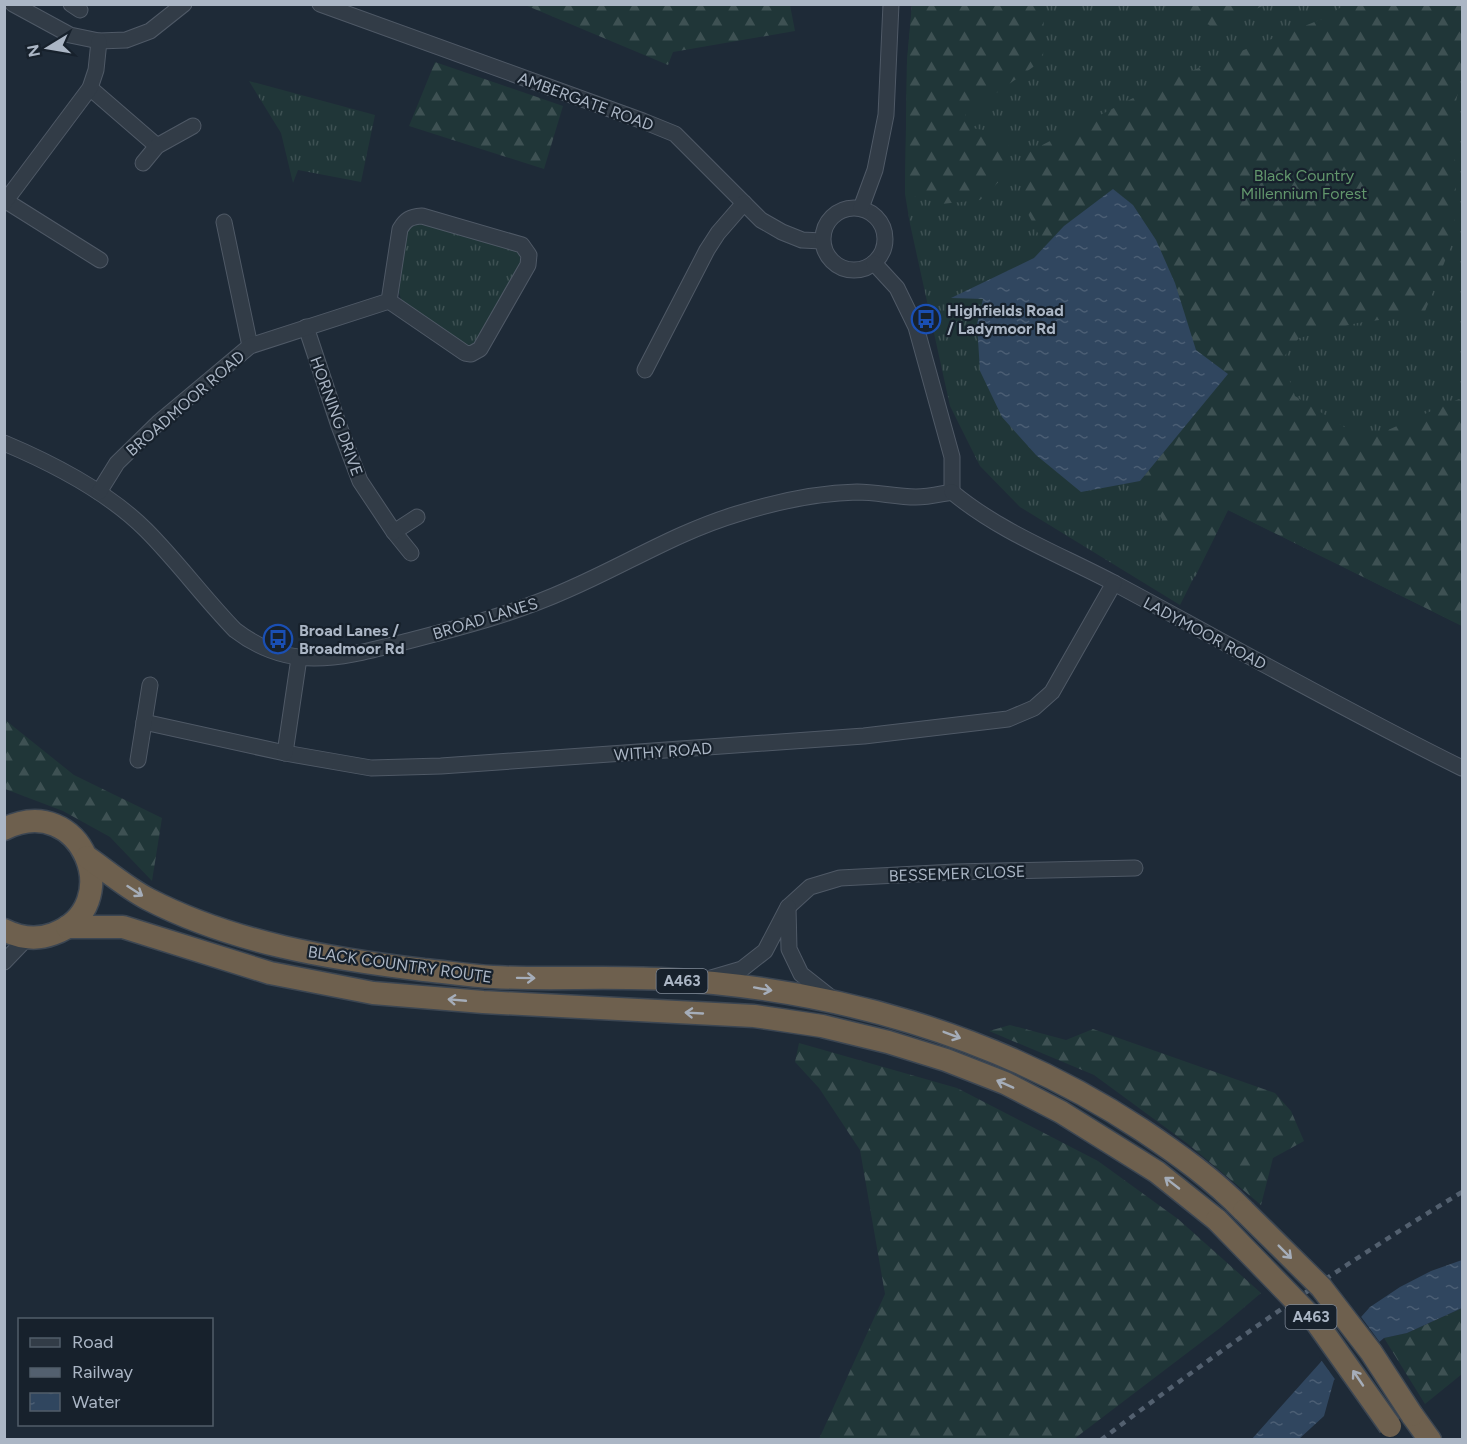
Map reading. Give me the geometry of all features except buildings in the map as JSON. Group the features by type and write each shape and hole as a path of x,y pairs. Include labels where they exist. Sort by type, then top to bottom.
{"highway":[{"name":"A463","path":"8,824 29,820 58,826 73,836 87,857 90,867 92,882 89,896 76,918 67,927 49,936 28,938"},
{"name":"BLACK COUNTRY ROUTE","path":"87,857 147,899 214,927 281,947 385,965 492,977 660,979 755,988 837,1002 923,1024 1017,1060 1090,1097 1185,1159 1244,1210 1321,1287 1371,1352 1430,1440"},
{"name":"BLACK COUNTRY ROUTE","path":"67,927 123,927 270,972 373,993 483,1002 754,1016 822,1026 888,1042 946,1060 1005,1083 1061,1112 1157,1172 1218,1220 1317,1323 1395,1433"},
{"path":"4,930 28,938"}],"street":[{"path":"14,4 38,10 70,35 99,41 126,39 150,31 184,4"},
{"name":"AMBERGATE ROAD","path":"320,4 644,121 675,135 762,220 802,240 822,241"},
{"path":"861,208 875,170 886,116 891,4"},
{"path":"99,41 96,70 90,88 5,202 100,260"},
{"path":"90,88 157,146"},
{"path":"143,164 157,146 193,126"},
{"path":"645,370 707,250 718,233 744,203"},
{"path":"861,208 876,217 885,236 880,256 874,263 858,270 841,268 833,263 826,254 822,241 823,230 829,219 844,209 861,208"},
{"path":"422,216 522,245 529,255 528,265 480,349 471,354 465,354 390,301 400,229 405,220 411,217 422,216"},
{"path":"224,222 249,346"},
{"path":"874,263 897,288 916,327 952,457 952,492"},
{"name":"BROADMOOR ROAD","path":"99,492 117,463 150,431 249,346 390,301"},
{"name":"HORNING DRIVE","path":"306,327 339,426 360,480 394,532 411,553"},
{"name":"BROAD LANES","path":"4,442 48,463 99,492 145,528 235,630 250,642 299,658 330,659 363,652 471,625 512,612 570,589 677,535 738,513 809,497 856,492 917,497 952,492"},
{"name":"LADYMOOR ROAD","path":"952,492 990,521 1114,583 1236,650 1462,768"},
{"path":"394,532 417,517"},
{"name":"WITHY ROAD","path":"144,722 285,753 371,768 441,766 864,736 1008,719 1034,708 1052,692 1114,583"},
{"path":"285,753 299,658"},
{"path":"138,760 150,686"},
{"name":"BESSEMER CLOSE","path":"699,982 742,969 765,951 788,907 810,887 840,878 1134,867"},
{"path":"788,907 789,949 801,974 837,1002"},
{"path":"4,962 28,938"}],"green space":[{"path":"525,5 790,5 795,31 673,52 668,65"},
{"path":"912,5 1462,5 1462,626 1228,510 1180,605 1020,507 980,466 950,406 905,194 907,61"},
{"path":"912,5 1044,5 1043,60 965,115 972,128 1008,134 1010,171 980,200 941,204 905,194 907,61"},
{"path":"1162,5 1265,5 1214,27"},
{"name":"Black Country Millennium Forest","path":"1344,5 1462,5 1462,74 1453,115 1456,181 1454,238 1424,314 1357,323 1299,338 1282,359 1295,396 1365,440 1459,399 1462,401 1462,626 1228,510 1195,577 1140,481 1227,374 1196,350 1175,283 1114,189 1064,226 1045,247 1024,206 1023,155 1166,81 1327,17"},
{"path":"435,62 563,106 544,169 409,126"},
{"path":"249,81 375,115 361,182 298,170 293,183 281,133"},
{"path":"423,222 516,248 520,253 520,263 477,344 471,346 460,344 402,302 399,293 405,231 414,223"},
{"path":"4,719 74,775 162,818 152,881 110,837 63,811 5,789"},
{"path":"1010,1025 1066,1040 1093,1029 1275,1093 1291,1111 1304,1141 1273,1158 1261,1205 1188,1144 1094,1075 989,1031"},
{"path":"799,1043 957,1088 1098,1161 1178,1219 1261,1293 1220,1328 1074,1439 819,1439 885,1294 860,1150 819,1088 795,1062"},
{"path":"1462,1308 1462,1374 1425,1404 1384,1338 1407,1333"}],"water":[{"path":"1113,189 1133,205 1156,240 1175,283 1196,350 1228,374 1140,481 1081,492 1036,455 1002,417 980,371 977,324 983,299 951,298 1034,258 1064,226"},
{"path":"1462,1260 1462,1308 1407,1333 1384,1338 1334,1380 1324,1416 1299,1439 1251,1440 1370,1307 1400,1287 1431,1271"}],"pier":[{"path":"1359,1314 1381,1344 1337,1382 1319,1357"}],"railway":[{"path":"1101,1440 1278,1311 1369,1250 1462,1192"}],"place":[{"name":"Highfields Road / Ladymoor Rd","path":"926,319"},
{"name":"Broad Lanes / Broadmoor Rd","path":"278,639"}]}
